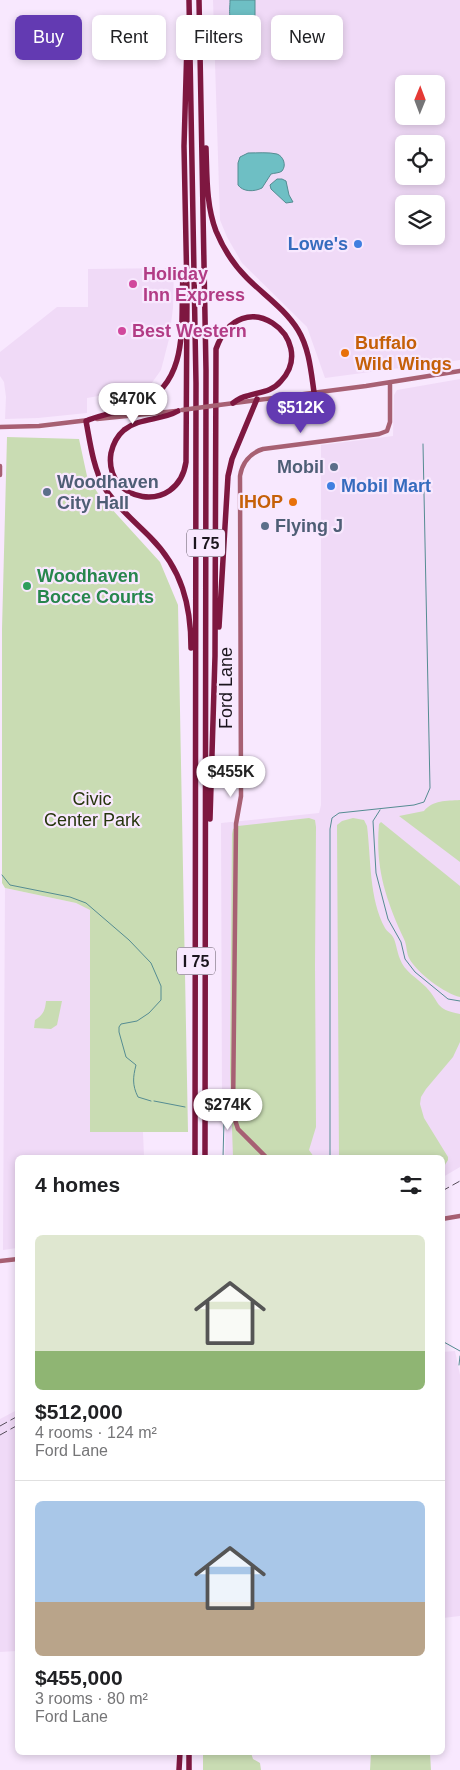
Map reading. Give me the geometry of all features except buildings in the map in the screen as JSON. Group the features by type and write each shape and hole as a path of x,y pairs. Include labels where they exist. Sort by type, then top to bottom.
{"highway":[{"name":"I 75","path":"189,0 189,15"},
{"name":"I 75","path":"199,0 206,370 205,1155"},
{"path":"180,410 170,416 134,424 118,437 112,449 111,467 117,481 128,491 143,497 161,495 178,484 185,469 187,400 185,60"},
{"name":"I 75","path":"190,60 196,311 195,1155"},
{"path":"202,107 205,122 208,198 217,232 227,253 239,270 286,314 297,328 307,351 314,392"},
{"path":"185,249 181,345 178,360 170,377 160,390 142,403 102,414 86,421 96,467 104,487 160,548 178,577 188,604 192,672 195,682"},
{"path":"206,834 210,814 215,656 216,349 222,334 235,321 252,317 268,320 284,333 289,342 291,354 288,370 282,381 274,387 246,396 233,403"},
{"path":"215,656 228,476 232,459 257,399"},
{"path":"179,1770 180,1755"},
{"path":"189,1755 189,1770"}],"street":[{"path":"0,427 39,426 180,410 390,383 460,371"},
{"name":"Ford Lane","path":"264,1155 238,1129 233,1114 236,824 240,796 240,476 244,463 248,458 263,449 379,434 387,431 390,422 390,383"},
{"path":"0,466 0,475"},
{"path":"445,1218 460,1216"},
{"path":"0,1261 15,1259"}],"shaded area":[{"path":"213,0 460,0 460,360 325,378 307,327 242,263 227,237 220,220 215,60 261,60 261,15 213,15"},
{"path":"230,0 255,0 255,15 230,15"},
{"path":"248,153 277,154 284,161 283,169 281,172 271,174 262,188 252,191 243,189 238,185 238,163 240,157"},
{"path":"277,179 286,181 289,195 293,202 286,203 271,189 270,185"},
{"path":"174,268 173,308 169,339 161,370 149,387 87,398 87,413 5,419 6,397 4,382 0,376 0,352 57,307 88,307 88,269"},
{"path":"460,379 460,1167 445,1176 445,1155 225,1155 226,1103 222,1103 221,823 319,813 321,805 321,445 393,436 394,395 397,390"},
{"path":"5,888 76,903 91,910 90,1132 143,1132 144,1155 15,1155 15,1248 3,1250"},
{"path":"455,1351 460,1375 460,1616 445,1618 445,1352"},
{"path":"15,1411 15,1651 0,1652 0,1419"}],"green space":[{"name":"Civic Center Park","path":"7,437 79,439 87,476 99,495 160,562 178,605 188,1132 90,1132 90,910 76,903 5,888 2,883 2,629"},
{"path":"460,800 460,862 399,816 424,811 431,805 440,802"},
{"path":"309,818 315,820 316,1127 309,1150 313,1155 233,1155 230,1071 232,834 233,829 238,826"},
{"path":"353,818 364,820 367,826 376,904 385,928 394,939 402,963 426,987 439,1005 446,1010 460,1014 460,1042 453,1057 426,1089 421,1097 420,1104 424,1118 448,1157 445,1165 445,1155 339,1155 337,825 342,821"},
{"path":"381,822 460,886 460,997 447,992 432,982 418,970 409,958 405,941 387,897 380,869 378,840 379,824"},
{"path":"46,1001 62,1001 57,1025 51,1029 34,1028 35,1020 43,1012"},
{"path":"203,1755 252,1755 253,1759 260,1763 261,1770 203,1770"},
{"path":"371,1755 430,1755 431,1770 370,1770"}],"waterway":[{"path":"330,1155 330,829 332,818 339,813 414,805 424,802 430,788 423,444"},
{"path":"380,810 373,821 376,873 388,919 401,942 405,959 415,972 448,999 460,1001"},
{"path":"2,875 10,885 70,897 86,903 129,940 151,963 161,986 161,1000 149,1013 137,1021 121,1024 119,1027 126,1057 136,1065 134,1073 136,1093 138,1097 151,1101"},
{"path":"154,1101 185,1107"},
{"path":"216,1115 220,1115 224,1120 223,1155"},
{"path":"445,1343 460,1351"},
{"path":"459,1365 460,1356"}],"railway":[{"path":"445,1189 460,1181"},
{"path":"0,1426 15,1418"},
{"path":"0,1435 15,1427"}],"place":[{"name":"Lowe's","path":"358,244"},
{"name":"Holiday Inn Express","path":"133,284"},
{"name":"Best Western","path":"122,331"},
{"name":"Buffalo Wild Wings","path":"345,353"},
{"name":"Mobil","path":"334,467"},
{"name":"Mobil Mart","path":"331,486"},
{"name":"Woodhaven City Hall","path":"47,492"},
{"name":"IHOP","path":"293,502"},
{"name":"Flying J","path":"265,526"},
{"name":"Woodhaven Bocce Courts","path":"27,586"}]}
